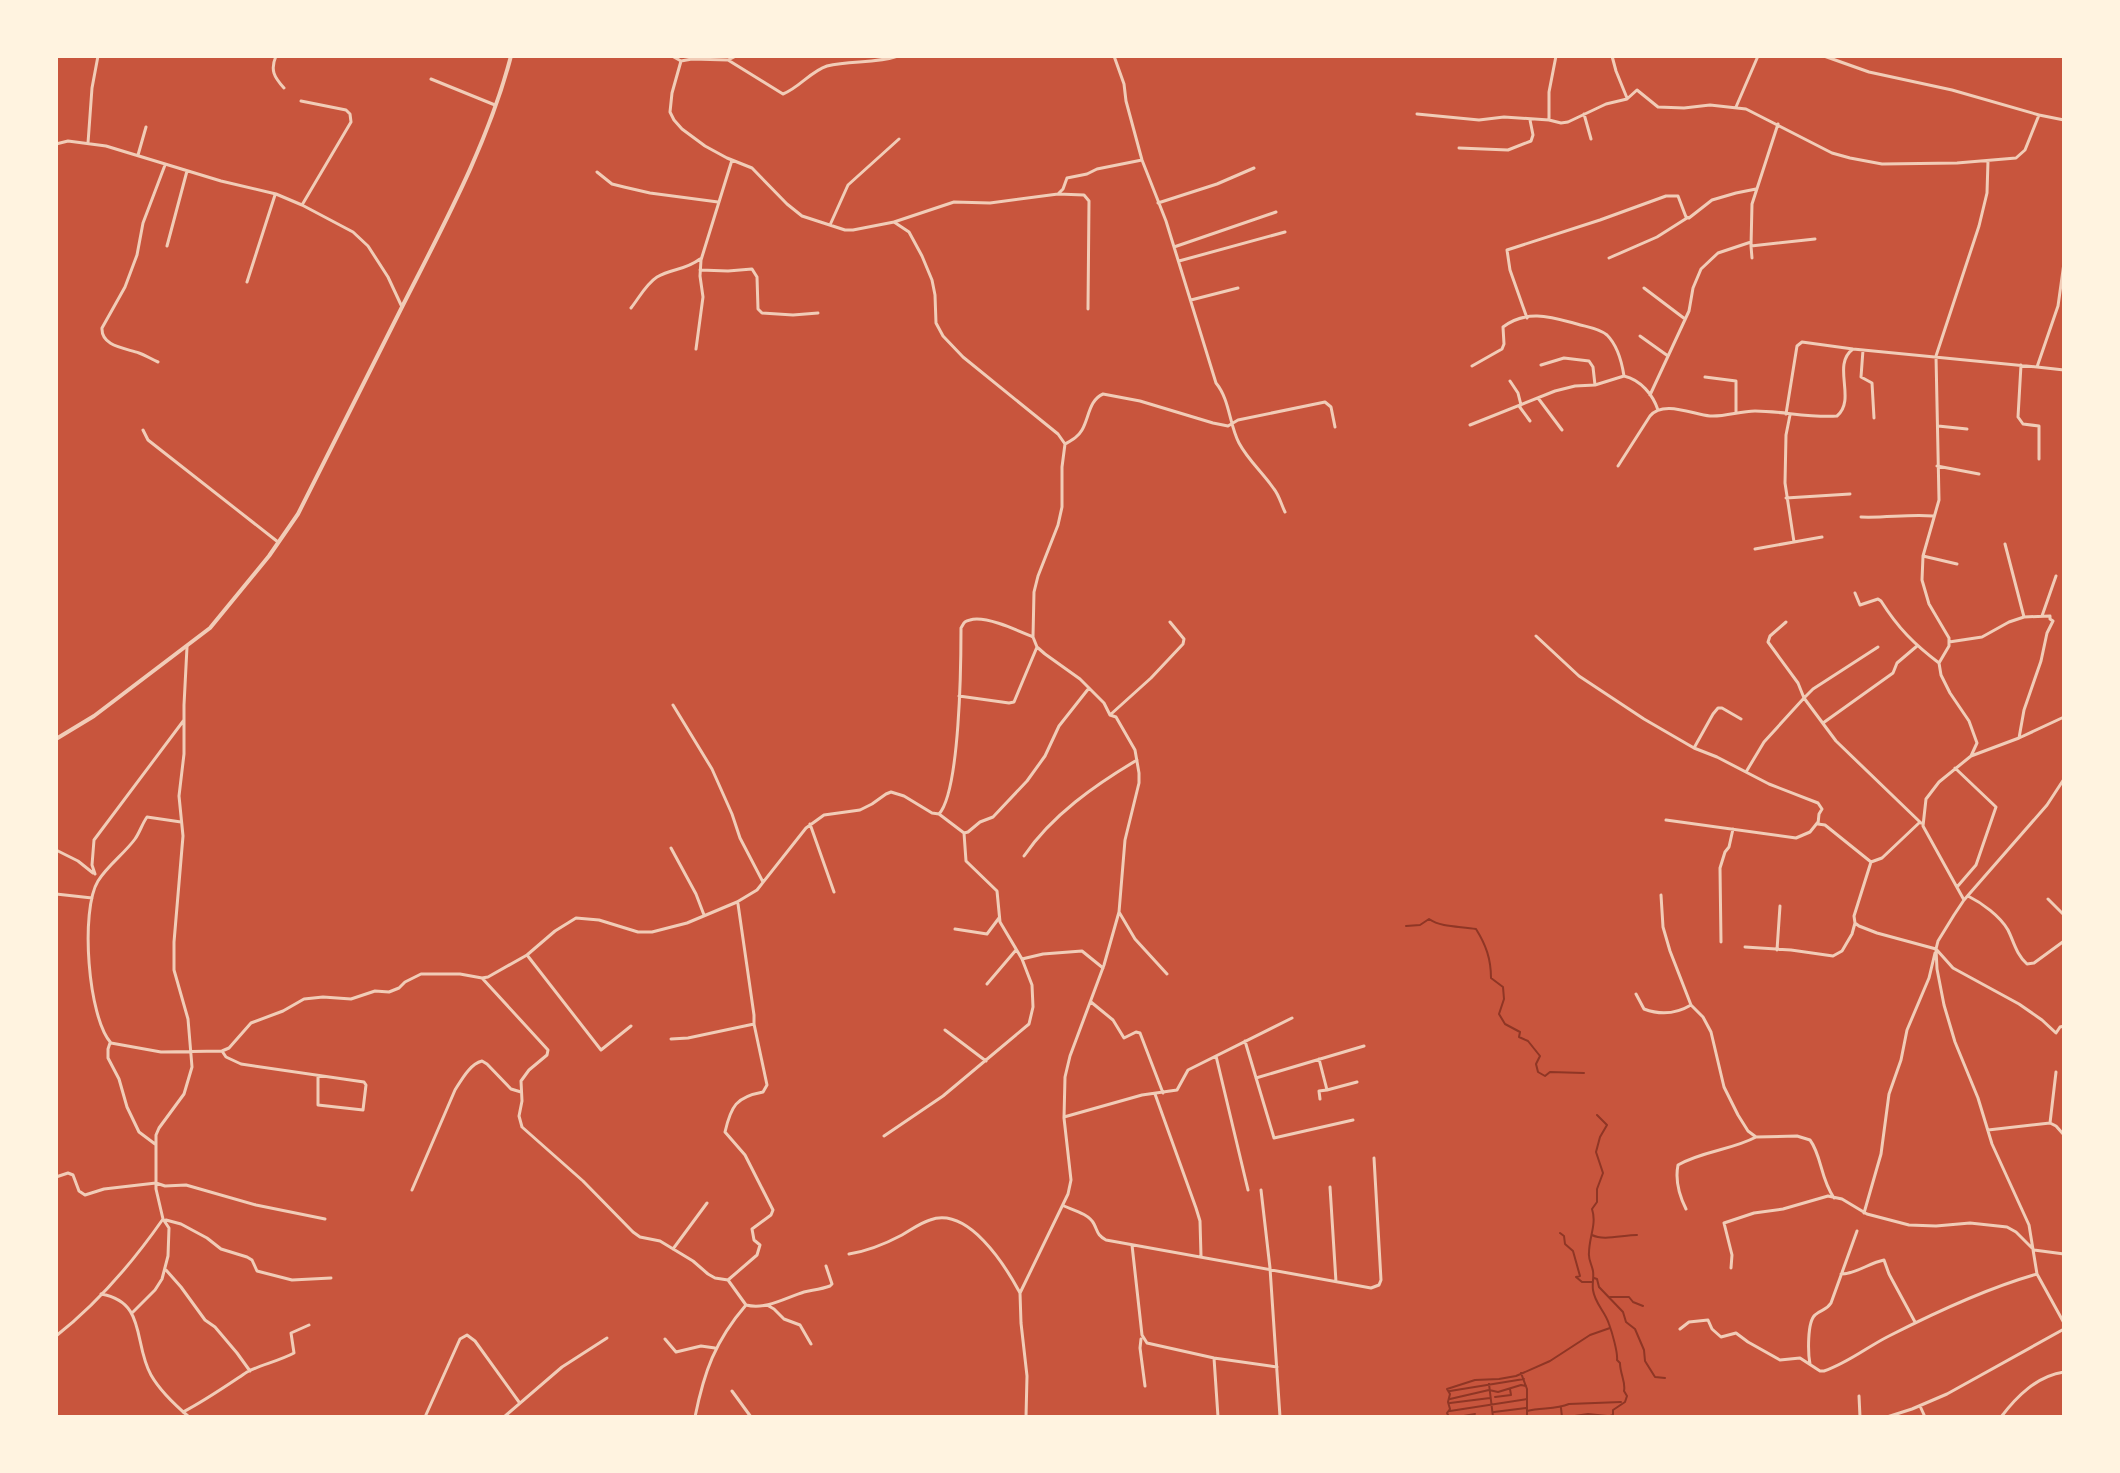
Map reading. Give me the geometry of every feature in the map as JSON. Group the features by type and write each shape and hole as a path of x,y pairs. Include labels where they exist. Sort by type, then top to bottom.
{"street":[{"path":"88,143 98,56"},
{"path":"276,56 272,70 284,88"},
{"path":"56,739 94,716 210,628 298,514 467,177 511,56"},
{"path":"672,56 681,61 728,60 736,56"},
{"path":"728,60 783,94 829,65 898,56"},
{"path":"1114,56 1142,160 1179,261 1216,383 1225,398 1239,442 1275,490 1285,512"},
{"path":"1549,120 1549,92 1556,56"},
{"path":"1612,56 1627,99"},
{"path":"1735,109 1758,56"},
{"path":"1824,56 1869,72 2064,120"},
{"path":"681,61 670,112 674,120 705,146 752,168 802,216 853,230 894,222 954,202 990,203 1058,194 1084,195 1088,199 1088,309"},
{"path":"431,79 495,105"},
{"path":"1417,114 1479,120 1504,117 1561,123 1606,104 1627,99 1637,90 1658,107 1710,105 1746,109 1832,153 1882,164 2006,160 2022,154 2039,115"},
{"path":"301,101 346,110 351,122 302,205"},
{"path":"1584,114 1591,139"},
{"path":"1459,148 1508,150 1531,141 1530,120"},
{"path":"1752,258 1751,212 1778,124"},
{"path":"138,155 146,127"},
{"path":"830,225 848,185 899,139"},
{"path":"57,143 88,143 138,155 276,194 302,205 353,232 368,246 402,307"},
{"path":"696,349 703,297 702,258 732,160"},
{"path":"1058,194 1067,178 1142,160"},
{"path":"1971,756 1977,746 1976,737 1941,675 1939,663 1949,642 1925,595 1922,580 1923,556 1939,500 1936,356 1979,226 1987,193 1988,161"},
{"path":"158,362 114,345 101,334 133,266 143,223 165,165"},
{"path":"1158,203 1254,168"},
{"path":"167,246 187,171"},
{"path":"597,172 612,184 624,187 718,202"},
{"path":"1609,258 1691,218 1712,200 1756,189"},
{"path":"247,282 276,194"},
{"path":"1527,318 1510,270 1507,250 1666,196 1678,196 1687,218"},
{"path":"1174,247 1276,212"},
{"path":"894,222 909,232 922,256 932,280 936,323 943,336 963,357 1058,434 1065,444 1062,507 1034,592 1033,637 1037,647 1089,687 1110,715 1116,717 1128,736 1137,760 1139,783 1125,840 1119,912 1064,1083 1064,1117 1071,1180 1064,1206 1020,1293 1027,1376 1026,1417"},
{"path":"1179,261 1285,232"},
{"path":"1650,395 1689,311 1701,269 1718,253 1751,244 1815,239"},
{"path":"631,308 658,276 686,269 702,258"},
{"path":"2037,367 2058,306 2064,266"},
{"path":"700,270 749,268 754,271 758,309 762,313 818,313"},
{"path":"1191,300 1238,288"},
{"path":"1644,288 1685,319"},
{"path":"1472,366 1502,349 1503,327 1510,322 1547,315 1604,332 1614,347 1624,376"},
{"path":"1640,336 1668,356"},
{"path":"1794,542 1786,498 1785,451 1797,346 1802,342 2064,370"},
{"path":"1618,466 1650,416 1662,408 1709,416 1757,411 1839,415 1845,403 1843,364 1853,349"},
{"path":"1863,350 1861,377 1872,383 1874,418"},
{"path":"1541,365 1564,358 1589,361 1593,367 1595,385"},
{"path":"2021,365 2018,417 2023,424 2039,426 2039,459"},
{"path":"1470,425 1575,386 1595,385 1624,376 1632,378 1654,398 1658,410"},
{"path":"1705,377 1736,381 1736,413"},
{"path":"1510,381 1530,421"},
{"path":"1065,444 1077,437 1095,399 1103,394 1228,426 1238,420 1325,402 1331,407 1335,427"},
{"path":"1538,398 1562,430"},
{"path":"1938,426 1967,429"},
{"path":"143,430 148,440 278,542"},
{"path":"1937,466 1979,474"},
{"path":"1786,498 1850,494"},
{"path":"1861,517 1935,516"},
{"path":"1755,549 1822,537"},
{"path":"2005,544 2024,617"},
{"path":"1923,556 1957,564"},
{"path":"2042,616 2056,576"},
{"path":"1855,593 1860,605 1878,599 1881,601 1897,626 1939,663"},
{"path":"1949,642 1982,637 2024,617 2050,616 2053,621 2024,710 2019,738"},
{"path":"939,814 945,804 954,762 961,628 966,621 976,619 1033,637"},
{"path":"1110,715 1183,644 1184,639 1170,622"},
{"path":"1786,622 1770,636 1768,642 1798,683 1804,698 1836,741 1922,824 1966,898 1988,909 2007,926 2017,952 2027,964 2034,963 2064,941"},
{"path":"1536,636 1579,676 1644,719 1694,748 1769,784 1818,803 1822,809 1818,824"},
{"path":"1823,723 1893,673 1897,663 1917,646"},
{"path":"132,1313 155,1290 166,1270 170,1236 157,1199 155,1144 157,1132 188,1086 192,1067 188,1019 174,970 183,836 179,796 184,754 187,647"},
{"path":"959,696 1014,702 1037,647"},
{"path":"1746,772 1759,748 1813,689 1878,647"},
{"path":"964,833 993,817 1027,781 1045,756 1059,726 1089,687"},
{"path":"673,705 712,769 740,838 763,882"},
{"path":"1694,748 1718,708 1741,719"},
{"path":"1871,862 1882,858 1922,824 1926,799 1955,768 1971,756 2064,717"},
{"path":"95,874 92,865 94,840 184,720"},
{"path":"1024,856 1041,834 1071,806 1094,787 1137,760"},
{"path":"1955,768 1996,807 1976,865 1957,887"},
{"path":"1864,1213 1881,1154 1889,1094 1907,1030 1929,978 1938,941 1966,898 2047,805 2064,779"},
{"path":"111,1043 161,1052 222,1051 229,1048 251,1023 304,999 357,998 375,991 389,992 421,974 460,974 482,978 496,973 527,955 576,918 599,920 644,933 670,928 714,913 753,894 810,824 824,815 860,810 888,793 896,793 939,814 964,833 966,861 999,893 999,918 1022,959 1033,991 1033,1007 1026,1028 927,1109 884,1136"},
{"path":"111,1043 98,1019 92,987 88,944 92,898 100,878 134,840 147,817 181,822"},
{"path":"1666,820 1796,838 1805,835 1818,822 1871,862"},
{"path":"810,824 834,892"},
{"path":"1721,942 1720,868 1733,829"},
{"path":"671,848 704,915"},
{"path":"56,850 78,861 100,878"},
{"path":"1745,947 1828,957 1837,955 1855,923 1855,911 1871,862"},
{"path":"56,894 92,898"},
{"path":"1661,895 1663,927 1691,1005 1703,1017 1711,1032 1727,1095 1746,1128 1756,1137"},
{"path":"2048,899 2064,915"},
{"path":"728,1280 757,1255 760,1245 754,1240 752,1229 773,1210 745,1155 725,1132 732,1109 739,1099 763,1092 767,1085 754,1024 737,902"},
{"path":"1777,950 1780,906"},
{"path":"1119,912 1135,939 1167,974"},
{"path":"955,929 987,934 999,918"},
{"path":"1855,923 1877,933 1936,949 1953,968 2019,1004 2056,1033 2064,1026"},
{"path":"1936,949 1946,1015 2001,1166 2029,1225 2037,1274 2064,1323"},
{"path":"987,984 1016,950"},
{"path":"1022,959 1078,950 1103,968"},
{"path":"527,955 601,1050 631,1026"},
{"path":"482,978 548,1050 546,1056 522,1079 519,1116 522,1127 583,1181 633,1232 640,1237 660,1241 708,1274 728,1280 746,1305 756,1308 830,1286 826,1266"},
{"path":"1636,994 1644,1009 1652,1012 1672,1013 1691,1005"},
{"path":"1091,1002 1113,1020 1124,1038 1140,1033 1163,1093"},
{"path":"1064,1117 1134,1097 1180,1088 1188,1070 1292,1018"},
{"path":"671,1039 754,1024"},
{"path":"945,1030 986,1061"},
{"path":"1245,1041 1274,1138 1353,1120"},
{"path":"111,1043 108,1058 119,1079 127,1107 139,1132 155,1144"},
{"path":"1256,1078 1364,1046"},
{"path":"222,1051 226,1057 241,1064 364,1082 363,1110 318,1105 318,1076"},
{"path":"1216,1056 1248,1190"},
{"path":"1319,1059 1327,1090"},
{"path":"412,1190 455,1090 477,1062 485,1062 511,1089 521,1092"},
{"path":"2050,1123 2056,1072"},
{"path":"1315,1094 1357,1082"},
{"path":"1320,1099 1321,1091"},
{"path":"1155,1094 1200,1221 1201,1256"},
{"path":"1988,1130 2050,1123 2064,1135"},
{"path":"1686,1209 1677,1182 1678,1165 1756,1137 1797,1136 1810,1140 1824,1181 1834,1198"},
{"path":"1064,1206 1090,1218 1100,1237 1106,1240 1371,1288 1381,1283 1374,1158"},
{"path":"56,1177 68,1173 73,1175 79,1191 85,1195 104,1189 156,1183 186,1185 256,1205 325,1219"},
{"path":"1330,1187 1336,1282"},
{"path":"1261,1190 1270,1268 1280,1417"},
{"path":"1731,1268 1732,1255 1724,1223 1828,1196 1842,1199 1864,1213 1918,1226 1970,1223 2007,1227 2034,1250 2064,1254"},
{"path":"673,1249 707,1203"},
{"path":"849,1254 881,1245 932,1218 949,1219 964,1223 974,1231 1010,1275 1020,1293"},
{"path":"163,1219 181,1224 221,1249 247,1257 257,1271 292,1280 331,1278"},
{"path":"56,1336 79,1318 133,1260 163,1219"},
{"path":"1810,1365 1807,1352 1811,1320 1816,1314 1827,1310 1857,1231"},
{"path":"1132,1245 1144,1341 1150,1345 1214,1358 1277,1367"},
{"path":"1841,1274 1884,1260 1914,1322 1919,1322"},
{"path":"166,1270 250,1371"},
{"path":"1680,1329 1689,1322 1708,1320 1721,1337 1736,1333 1780,1360 1800,1358 1820,1371 1829,1370 1919,1322 2006,1284 2037,1274"},
{"path":"101,1294 117,1298 132,1313 150,1373 159,1388 189,1417"},
{"path":"695,1417 705,1372 715,1348 746,1305"},
{"path":"767,1305 784,1319 800,1325 811,1344"},
{"path":"183,1412 250,1371 294,1353 291,1333 309,1325"},
{"path":"1887,1417 1947,1394 2064,1329"},
{"path":"425,1417 460,1339 467,1335 475,1341 519,1402"},
{"path":"1142,1335 1140,1348 1145,1386"},
{"path":"504,1417 573,1359 607,1338"},
{"path":"665,1339 676,1352 701,1346 715,1348"},
{"path":"1214,1358 1218,1417"},
{"path":"2001,1417 2033,1384 2064,1372"},
{"path":"732,1391 751,1417"},
{"path":"1859,1396 1860,1417"},
{"path":"1920,1406 1925,1417"}],"waterway":[{"path":"1406,926 1420,925 1429,919 1476,929 1487,952 1491,978 1503,987 1504,999 1499,1014 1505,1024 1520,1032 1519,1037 1528,1041 1540,1056 1536,1064 1538,1072 1545,1076 1550,1072 1584,1073"},
{"path":"1597,1115 1607,1125 1596,1152 1603,1173 1597,1189 1597,1202 1592,1209 1594,1220 1589,1258 1594,1295 1610,1328 1627,1396 1625,1402 1613,1410 1613,1415 1607,1417"},
{"path":"1560,1233 1573,1251 1580,1276 1576,1277 1582,1282 1593,1282"},
{"path":"1592,1235 1607,1238 1637,1235"},
{"path":"1594,1278 1623,1312 1626,1322 1635,1329 1645,1361 1655,1377 1665,1378"},
{"path":"1610,1297 1629,1297 1643,1306"},
{"path":"1449,1417 1450,1394 1447,1389 1475,1380 1516,1376 1550,1361 1590,1335 1610,1328"},
{"path":"1521,1373 1527,1389 1527,1417"},
{"path":"1450,1391 1524,1379"},
{"path":"1489,1384 1493,1417"},
{"path":"1450,1399 1526,1386"},
{"path":"1495,1397 1511,1395 1510,1389"},
{"path":"1450,1403 1490,1398"},
{"path":"1450,1411 1527,1399"},
{"path":"1527,1411 1569,1404 1621,1402"},
{"path":"1494,1412 1526,1408"},
{"path":"1561,1408 1562,1417"},
{"path":"1458,1417 1475,1414"},
{"path":"1568,1417 1588,1414 1607,1416"}]}
